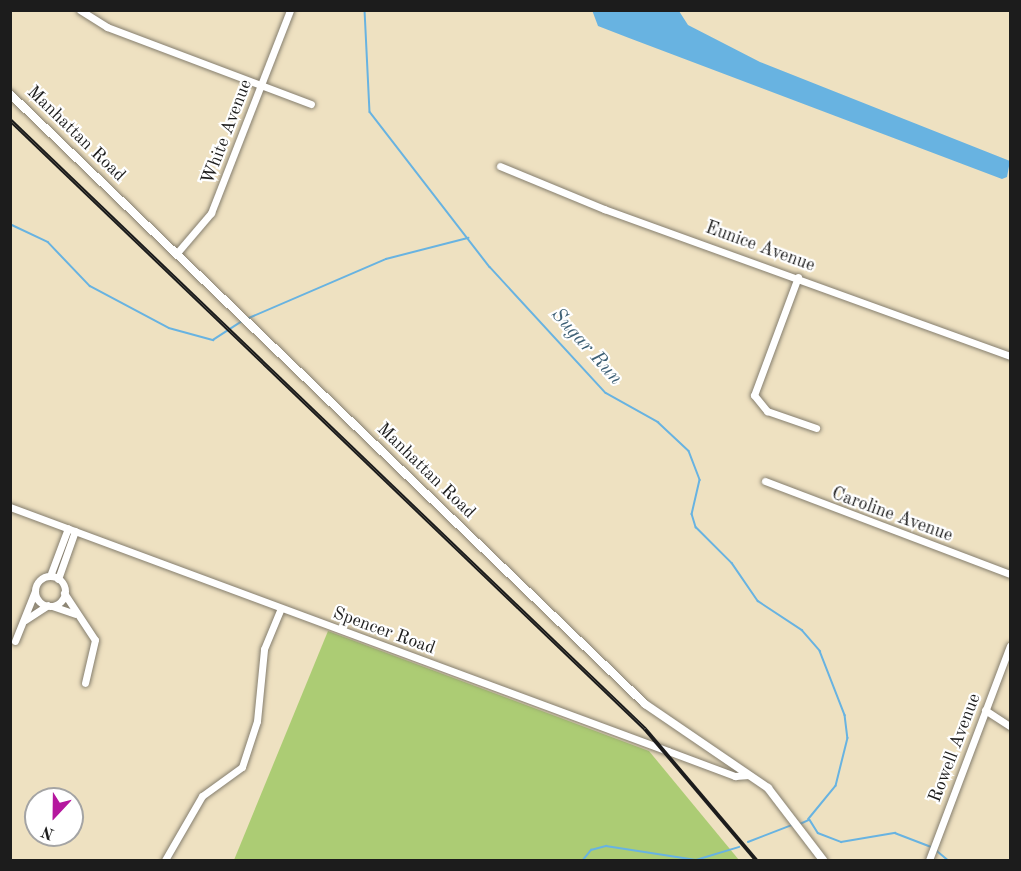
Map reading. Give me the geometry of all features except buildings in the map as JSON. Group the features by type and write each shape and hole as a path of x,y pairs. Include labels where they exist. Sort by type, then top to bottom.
{"main road":[{"name":"Manhattan Road","path":"10,94 645,704 696,744 749,775 800,825 823,861"}],"street":[{"path":"80,10 106,27 311,104"},
{"name":"White Avenue","path":"177,254 211,213 290,10"},
{"name":"Eunice Avenue","path":"500,166 604,209 798,277 1011,356"},
{"path":"798,277 754,391 756,402 816,428"},
{"name":"Caroline Avenue","path":"765,481 1011,574"},
{"name":"Spencer Road","path":"10,507 735,776 749,775"},
{"path":"15,642 38,582 50,576 72,530"},
{"path":"72,530 58,579 75,614 95,640 86,682"},
{"path":"50,576 58,579"},
{"path":"35,591 50,605 75,614"},
{"path":"23,622 64,593"},
{"path":"165,861 202,796 242,767 257,721 264,649 281,608"},
{"name":"Rowell Avenue","path":"930,860 1011,646"},
{"path":"985,710 1011,726"}],"green space":[{"path":"328,631 649,751 739,860 234,860"}],"water":[{"path":"592,10 679,11 688,25 760,62 1010,161 1007,177 1002,179 598,26"}],"waterway":[{"name":"Sugar Run","path":"365,10 370,112 490,267 606,393 658,422 689,451 700,480 692,514 696,527 732,563 758,601 802,630 820,651 845,715 848,738 836,786 809,819"},
{"path":"10,224 48,242 90,286 169,328 213,340 242,321"},
{"path":"249,318 386,259 468,238"},
{"path":"800,824 809,820"},
{"name":"Sugar Run","path":"810,820 818,833 841,842 895,833 932,847"},
{"path":"748,842 792,825"},
{"path":"583,860 591,850 606,846 696,860 739,847"},
{"name":"Sugar Run","path":"936,850 948,860"}],"railway":[{"path":"10,120 645,729 756,860"}]}
